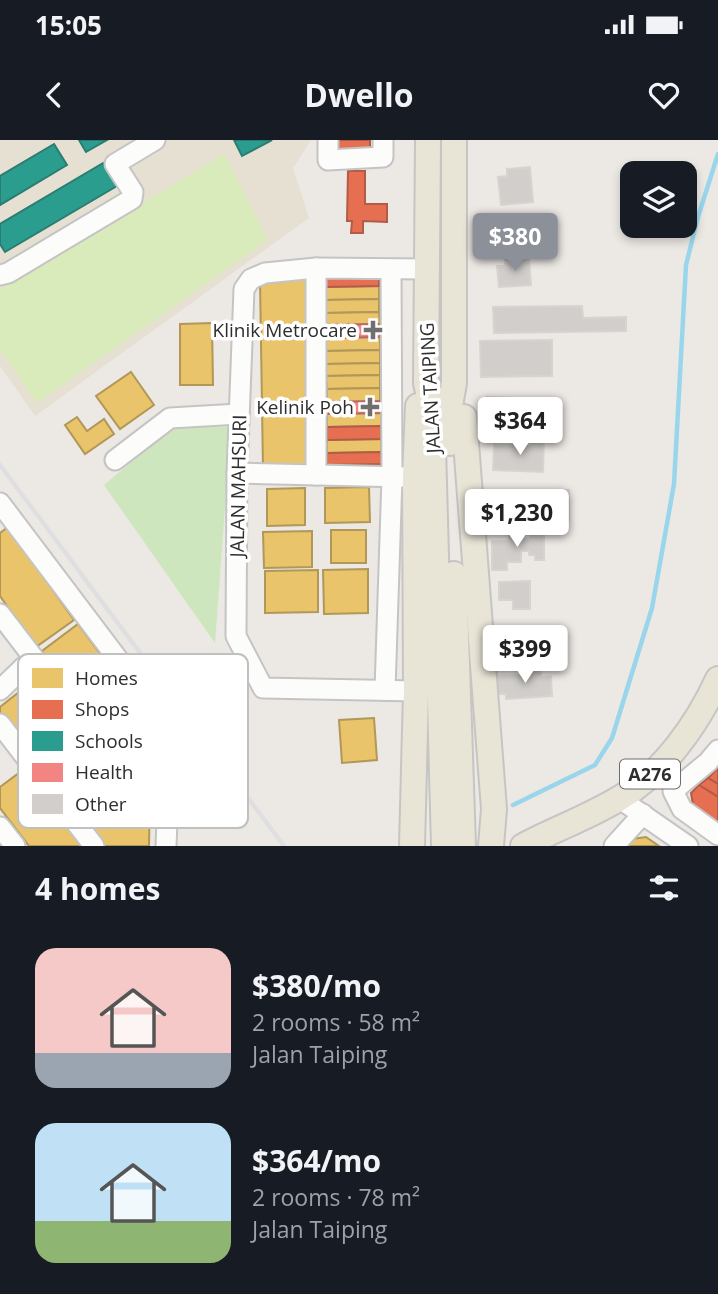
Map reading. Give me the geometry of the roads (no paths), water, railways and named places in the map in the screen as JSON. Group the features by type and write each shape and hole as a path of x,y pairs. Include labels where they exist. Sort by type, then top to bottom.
{"main road":[{"name":"JALAN TAIPING","path":"428,140 426,383 432,411 446,568 463,846"},
{"name":"JALAN TAIPING","path":"444,846 449,412 454,383 454,140"},
{"path":"412,846 416,691 403,477 416,411 426,383"},
{"path":"454,383 464,412 494,809 491,846"},
{"name":"A276","path":"548,832 620,799 640,785 684,736 718,679"},
{"path":"494,809 502,825 514,832 548,832"},
{"path":"523,846 548,832"}],"street":[{"path":"0,275 8,273 132,199 133,192 115,164 155,140"},
{"path":"328,140 328,160 383,149"},
{"path":"316,475 316,268 427,269"},
{"name":"JALAN MAHSURI","path":"245,654 236,636 237,473 244,289 251,279 265,273 316,268"},
{"path":"391,269 403,477 385,690 416,691"},
{"path":"115,460 170,418 239,414"},
{"path":"237,473 403,477"},
{"path":"0,503 114,654"},
{"path":"0,614 30,654"},
{"name":"JALAN MAHSURI","path":"248,659 263,688 385,690"},
{"path":"0,690 18,673"},
{"path":"0,724 18,747"},
{"path":"718,750 708,762 673,791 682,809 718,835"},
{"path":"620,799 688,846"},
{"path":"614,846 643,814"},
{"path":"0,827 15,846"},
{"path":"80,828 94,846"},
{"path":"166,846 167,828"}],"waterway":[{"path":"513,805 595,765 612,738 652,608 674,484 686,265 718,154"}],"railway":[{"path":"0,465 141,654"},
{"path":"248,798 284,846"}],"place":[{"name":"Klinik Metrocare","path":"373,330"},
{"name":"Kelinik Poh","path":"370,407"}]}
